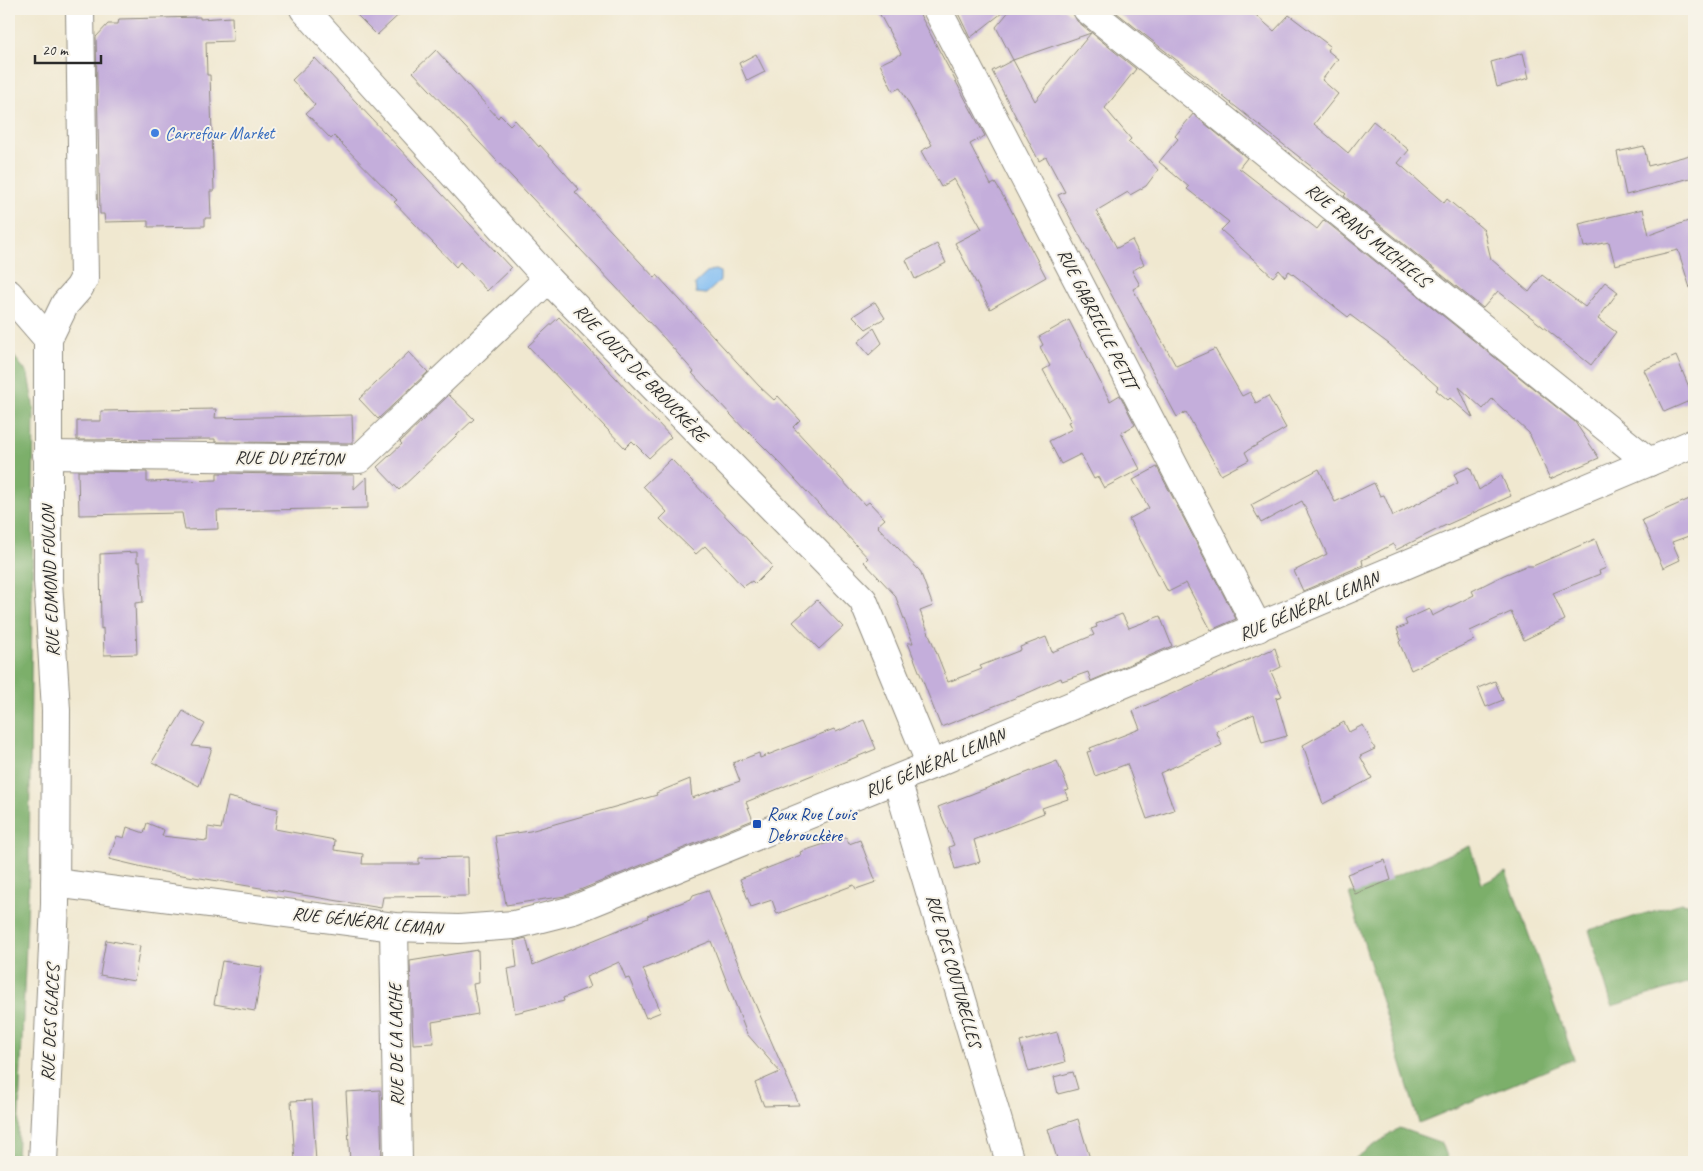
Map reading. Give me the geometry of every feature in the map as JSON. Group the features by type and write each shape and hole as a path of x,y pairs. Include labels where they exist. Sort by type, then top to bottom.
{"street":[{"path":"9,294 48,339 64,304 79,288 84,279 80,9"},
{"name":"RUE LOUIS DE BROUCKÈRE","path":"304,9 548,279 864,600 932,765"},
{"name":"RUE FRANS MICHIELS","path":"1087,9 1649,462"},
{"name":"RUE GABRIELLE PETIT","path":"938,10 1258,628"},
{"name":"RUE DU PIÉTON","path":"47,455 359,459 548,279"},
{"name":"RUE EDMOND FOULON","path":"48,339 48,581 56,710 55,883"},
{"name":"RUE GÉNÉRAL LEMAN","path":"55,883 394,927 460,929 514,925 573,910 897,780 1694,443"},
{"name":"RUE DES COUTURELLES","path":"897,780 1010,1162"},
{"name":"RUE DES GLACES","path":"43,1162 55,883"},
{"name":"RUE DE LA LACHE","path":"394,927 398,1162"}],"green space":[{"path":"9,350 28,374 34,410 29,872 17,1162 9,1162"},
{"path":"1470,846 1482,884 1506,872 1574,1059 1419,1123 1349,894"},
{"path":"1681,903 1694,905 1694,981 1612,1006 1589,930"},
{"path":"1399,1128 1442,1143 1449,1162 1350,1162"}],"water":[{"path":"715,270 720,272 720,281 706,294 696,293 695,284 709,271"}],"building":[{"path":"351,9 405,9 377,35"},
{"path":"877,9 917,9 985,136 970,144 991,185 995,183 1009,206 1046,277 990,309 955,243 982,229 954,179 941,187 921,151 932,145 900,88 893,91 880,64 901,54"},
{"path":"956,9 1007,9 970,38"},
{"path":"1011,9 1064,9 1070,14 1072,11 1077,21 1136,69 1105,108 1131,139 1128,142 1144,154 1158,170 1146,186 1130,195 1128,192 1096,211 1117,248 1132,240 1144,264 1132,271 1140,285 1133,289 1176,366 1215,349 1242,396 1250,392 1256,403 1268,396 1286,428 1245,452 1249,460 1221,475 1186,412 1177,417 1058,195 1065,192 1046,157 1039,161 992,71 1013,60 996,27","holes":["1091,33 1035,101 1013,60"]},
{"path":"1112,9 1249,9 1274,31 1289,15 1330,46 1327,50 1338,59 1322,80 1338,94 1314,124 1348,153 1373,121 1409,150 1398,163 1444,203 1447,199 1484,230 1491,259 1529,292 1542,275 1585,307 1605,282 1618,292 1598,319 1616,332 1591,365 1498,291 1483,308 1344,196 1346,194"},
{"name":"Carrefour Market","path":"200,17 200,19 232,17 233,41 206,42 207,75 210,75 214,191 210,191 211,218 205,218 205,226 148,227 148,221 105,222 104,214 100,214 96,37 108,24 118,24 119,19"},
{"path":"436,50 498,118 500,115 510,125 515,120 539,147 540,145 579,189 575,192 655,278 657,275 759,386 774,400 778,396 800,420 793,427 865,505 869,502 885,519 877,526 920,571 933,606 920,611 948,682 982,669 980,666 1021,650 1020,647 1046,637 1052,652 1094,635 1091,629 1097,627 1096,624 1122,614 1129,628 1160,616 1172,646 1091,681 1088,672 1062,681 1061,678 941,727 908,643 913,643 895,595 864,562 868,558 783,466 745,430 692,373 694,372 664,338 413,72"},
{"path":"1523,53 1529,78 1497,87 1491,62"},
{"path":"756,54 765,72 747,81 739,63"},
{"path":"315,58 511,268 487,291 460,262 456,267 394,202 397,200 334,136 331,139 306,113 315,105 292,80"},
{"path":"1193,114 1247,158 1239,168 1317,229 1324,220 1575,422 1599,458 1550,479 1529,433 1492,399 1483,409 1459,387 1473,418 1450,398 1448,400 1436,390 1438,387 1389,344 1350,315 1348,317 1289,271 1285,277 1279,270 1273,277 1221,230 1229,222 1187,189 1189,187 1159,162 1178,139 1175,136"},
{"path":"1644,146 1648,166 1694,154 1694,177 1626,195 1617,152"},
{"path":"1643,209 1649,235 1694,219 1694,287 1690,288 1678,250 1615,265 1609,242 1584,247 1579,224"},
{"path":"937,244 946,263 915,279 906,260"},
{"path":"875,302 885,318 866,329 853,316"},
{"path":"559,317 671,437 649,458 632,441 625,448 528,346"},
{"path":"1069,320 1110,401 1120,395 1135,425 1121,433 1140,469 1104,488 1098,477 1094,479 1081,454 1061,464 1049,441 1072,429 1068,422 1071,421 1043,370 1050,366 1040,347 1043,345 1039,337"},
{"path":"874,328 882,343 869,355 858,342"},
{"path":"409,352 428,372 378,419 359,399"},
{"path":"1676,356 1694,399 1664,412 1644,370"},
{"path":"449,395 474,419 399,490 377,467"},
{"path":"216,409 215,418 352,415 353,443 215,442 215,439 77,440 77,421 101,421 101,411"},
{"path":"671,459 773,566 755,584 752,581 743,587 705,546 696,554 660,519 667,512 643,486"},
{"path":"1157,467 1236,619 1211,630 1186,583 1168,592 1129,519 1149,508 1133,480"},
{"path":"1470,467 1479,490 1501,475 1511,496 1396,550 1393,544 1362,560 1363,565 1303,591 1294,571 1327,554 1302,501 1261,523 1251,505 1319,469 1335,502 1374,483 1380,496 1384,495 1393,516 1458,483 1454,474"},
{"path":"78,471 147,472 147,482 217,480 217,473 354,475 354,489 367,477 368,508 217,511 218,529 185,530 182,513 79,515"},
{"path":"1694,497 1694,534 1672,542 1680,560 1663,568 1642,520"},
{"path":"1595,539 1606,568 1599,571 1600,574 1553,593 1565,620 1524,640 1511,612 1470,631 1474,640 1411,670 1399,642 1401,640 1397,629 1407,625 1405,620 1429,609 1432,616 1474,595 1472,591 1504,575 1526,566 1533,566"},
{"path":"137,552 137,562 140,562 143,602 135,603 137,654 104,655 103,628 101,629 100,554"},
{"path":"817,600 843,627 819,649 793,622"},
{"path":"1275,648 1281,667 1271,672 1282,696 1276,698 1287,736 1262,743 1254,714 1216,731 1222,745 1160,773 1174,810 1147,819 1127,764 1095,776 1087,752 1091,751 1090,748 1140,729 1133,711"},
{"path":"1495,681 1503,700 1486,707 1478,688"},
{"path":"183,711 205,724 192,746 212,748 199,786 152,762"},
{"path":"864,720 876,749 746,802 753,820 565,896 506,905 495,836 530,831 657,795 656,793 690,779 692,798 740,781 733,763 759,753 760,758 834,729 836,732"},
{"path":"1344,722 1349,732 1363,725 1375,749 1360,756 1372,778 1323,804 1303,745"},
{"path":"1057,761 1069,790 1065,791 1068,799 1042,808 1044,813 974,840 980,862 955,869 949,847 954,845 938,807"},
{"path":"228,797 278,809 275,829 335,840 334,850 363,854 362,864 419,864 419,858 468,857 469,896 383,897 381,908 164,872 109,859 117,836 124,838 127,827 144,833 147,823 164,830 162,836 207,841 208,827 221,829"},
{"path":"846,837 849,844 860,840 876,882 856,889 854,885 777,914 772,900 751,907 740,879 801,855 800,852"},
{"path":"1385,860 1391,880 1355,894 1347,874"},
{"path":"708,890 799,1105 764,1106 755,1083 780,1072 747,1034 711,941 643,969 661,1012 646,1018 629,978 626,979 619,962 586,977 590,987 563,998 564,1001 515,1013 508,969 517,967 514,941 526,938 533,965 648,918 647,916 691,899 693,895"},
{"path":"106,940 140,946 134,981 100,975"},
{"path":"478,950 479,983 473,984 478,1014 432,1022 434,1043 413,1044 410,961"},
{"path":"222,961 262,967 255,1011 214,1004"},
{"path":"1057,1032 1065,1062 1029,1072 1020,1042"},
{"path":"1073,1072 1078,1089 1058,1094 1054,1077"},
{"path":"380,1090 382,1162 350,1162 346,1092"},
{"path":"312,1100 316,1162 295,1162 291,1101"},
{"path":"1078,1119 1091,1162 1058,1162 1048,1129"}],"place":[{"name":"Carrefour Market","path":"155,133"},
{"name":"Roux Rue Louis Debrouckère","path":"757,824"}]}
